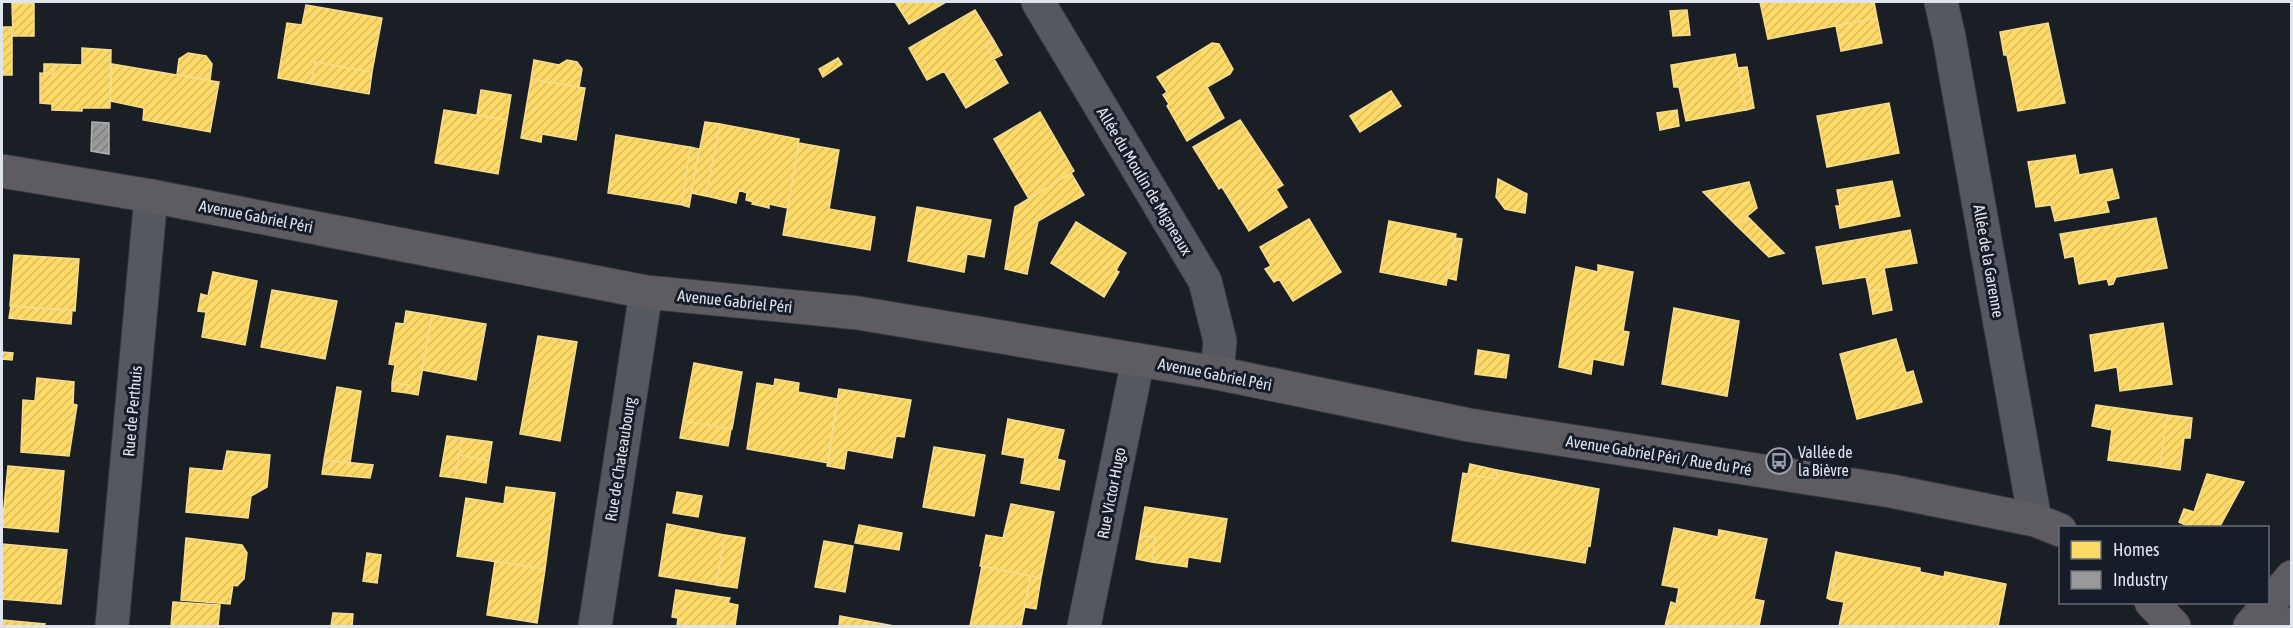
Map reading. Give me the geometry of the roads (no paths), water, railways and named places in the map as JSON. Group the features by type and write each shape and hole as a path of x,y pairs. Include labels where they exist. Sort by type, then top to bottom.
{"street":[{"name":"Allée du Moulin de Migneaux","path":"1038,2 1205,281 1220,340 1217,373"},
{"name":"Allée de la Garenne","path":"1941,2 2048,525"},
{"name":"Avenue Gabriel Péri","path":"2,171 151,196 646,292 858,313 1217,373 1469,425"},
{"name":"Rue de Perthuis","path":"112,627 151,196"},
{"name":"Rue de Chateaubourg","path":"595,627 646,292"},
{"name":"Rue Victor Hugo","path":"1084,627 1138,360"},
{"name":"Avenue Gabriel Péri / Rue du Pré","path":"1469,425 1848,484 2048,525"},
{"path":"2250,627 2285,603"},
{"path":"2265,627 2285,603"},
{"path":"2152,604 2174,627"}],"place":[{"name":"Vallée de la Bièvre","path":"1779,461"}]}
